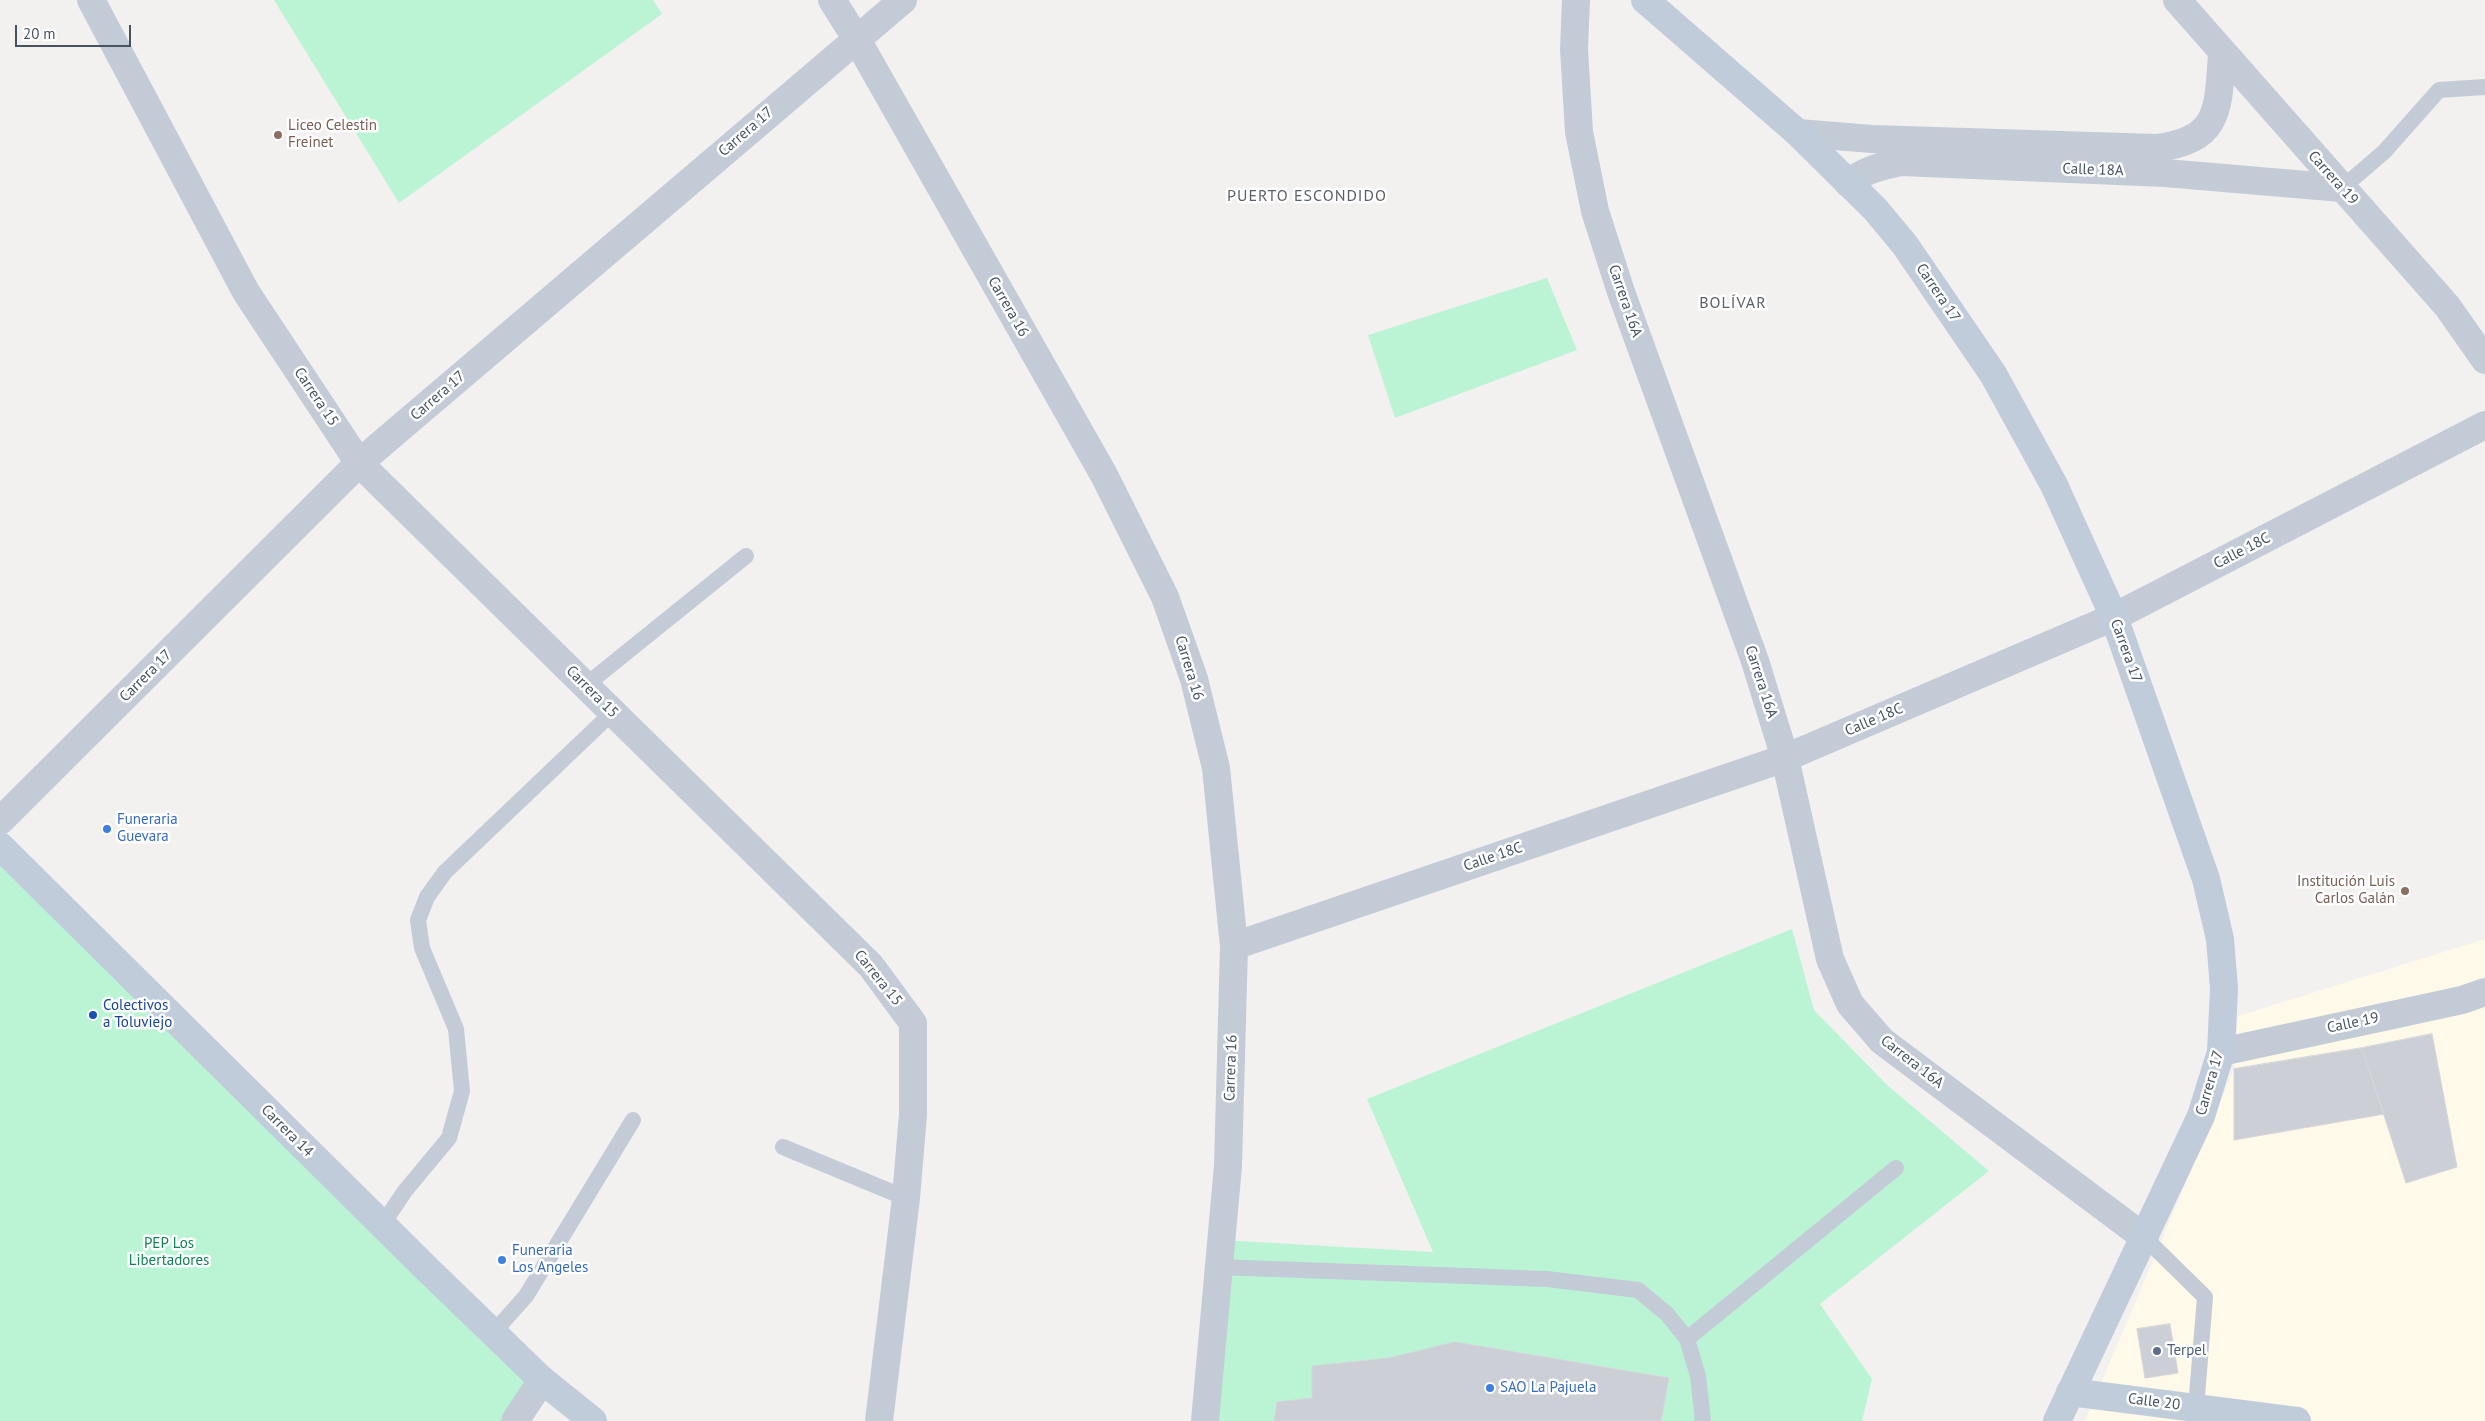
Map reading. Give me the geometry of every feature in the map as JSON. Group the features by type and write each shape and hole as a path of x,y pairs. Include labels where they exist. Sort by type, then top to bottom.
{"main road":[{"name":"Carrera 17","path":"1645,0 1798,134 1848,183 1905,245 1993,374 2054,485 2114,618 2206,879 2220,939 2224,988 2221,1052 2201,1116 2057,1421"},
{"name":"Carrera 14","path":"0,846 493,1333 542,1380 593,1421"},
{"name":"Calle 20","path":"2070,1392 2297,1421"}],"street":[{"name":"Carrera 15","path":"91,0 246,292 359,463 871,966 912,1023 912,1114 906,1198 880,1421"},
{"name":"Carrera 16","path":"832,0 856,38 1104,475 1165,597 1194,679 1216,768 1234,946 1228,1166 1204,1421"},
{"name":"Carrera 17","path":"0,821 359,463 856,38 903,0"},
{"name":"Carrera 16A","path":"1576,0 1574,49 1579,132 1595,211 1621,292 1755,661 1785,758 1830,959 1850,1004 1882,1041 2145,1238"},
{"name":"Carrera 19","path":"2177,0 2222,54 2447,306 2485,360"},
{"name":"Calle 18A","path":"1798,134 1882,140 2157,148 2178,146 2196,139 2209,123 2217,107 2222,54"},
{"name":"Calle 18A","path":"1848,183 1862,172 1901,162 2165,173 2342,188"},
{"name":"Calle 18C","path":"1234,946 1785,758 2114,618 2485,426"},
{"name":"Calle 19","path":"2221,1052 2462,1000 2485,992"},
{"path":"515,1421 542,1380"}],"lane":[{"path":"2342,188 2384,152 2439,90 2485,87"},
{"path":"586,685 746,556"},
{"path":"382,1225 406,1191 449,1138 462,1091 456,1029 422,948 418,920 427,897 445,872 613,712"},
{"path":"493,1333 526,1296 633,1120"},
{"path":"783,1147 906,1198"},
{"path":"1687,1339 1896,1168"},
{"path":"2145,1238 2204,1296 2196,1408"},
{"path":"1219,1268 1547,1279 1638,1290 1667,1314 1687,1339 1698,1376 1703,1421"}],"shaded area":[{"path":"2485,939 2485,1421 2085,1421 2234,1069 2238,1016"}],"green space":[{"path":"274,0 653,0 662,14 399,203"},
{"path":"1547,278 1577,350 1395,418 1368,335"},
{"name":"PEP Los Libertadores","path":"0,843 542,1380 515,1421 0,1421"},
{"path":"1792,929 1814,1010 1887,1085 1989,1171 1820,1304 1872,1379 1862,1421 1205,1421 1221,1240 1433,1252 1367,1099"}],"building":[{"path":"2432,1034 2457,1167 2406,1183 2362,1048"},
{"path":"2362,1048 2384,1114 2234,1140 2234,1069"},
{"name":"Terpel","path":"2170,1324 2178,1373 2145,1378 2137,1329"},
{"name":"SAO La Pajuela","path":"1455,1342 1669,1378 1661,1421 1274,1421 1277,1402 1312,1398 1312,1366 1389,1358"}],"place":[{"name":"Liceo Celestin Freinet","path":"278,135"},
{"name":"Funeraria Guevara","path":"107,829"},
{"name":"Institución Luis Carlos Galán","path":"2405,891"},
{"name":"Colectivos a Toluviejo","path":"93,1015"},
{"name":"Funeraria Los Angeles","path":"502,1260"},
{"name":"Terpel","path":"2157,1351"},
{"name":"SAO La Pajuela","path":"1490,1388"}],"district":[{"name":"PUERTO ESCONDIDO","path":"1307,196"},
{"name":"BOLÍVAR","path":"1733,303"}]}
